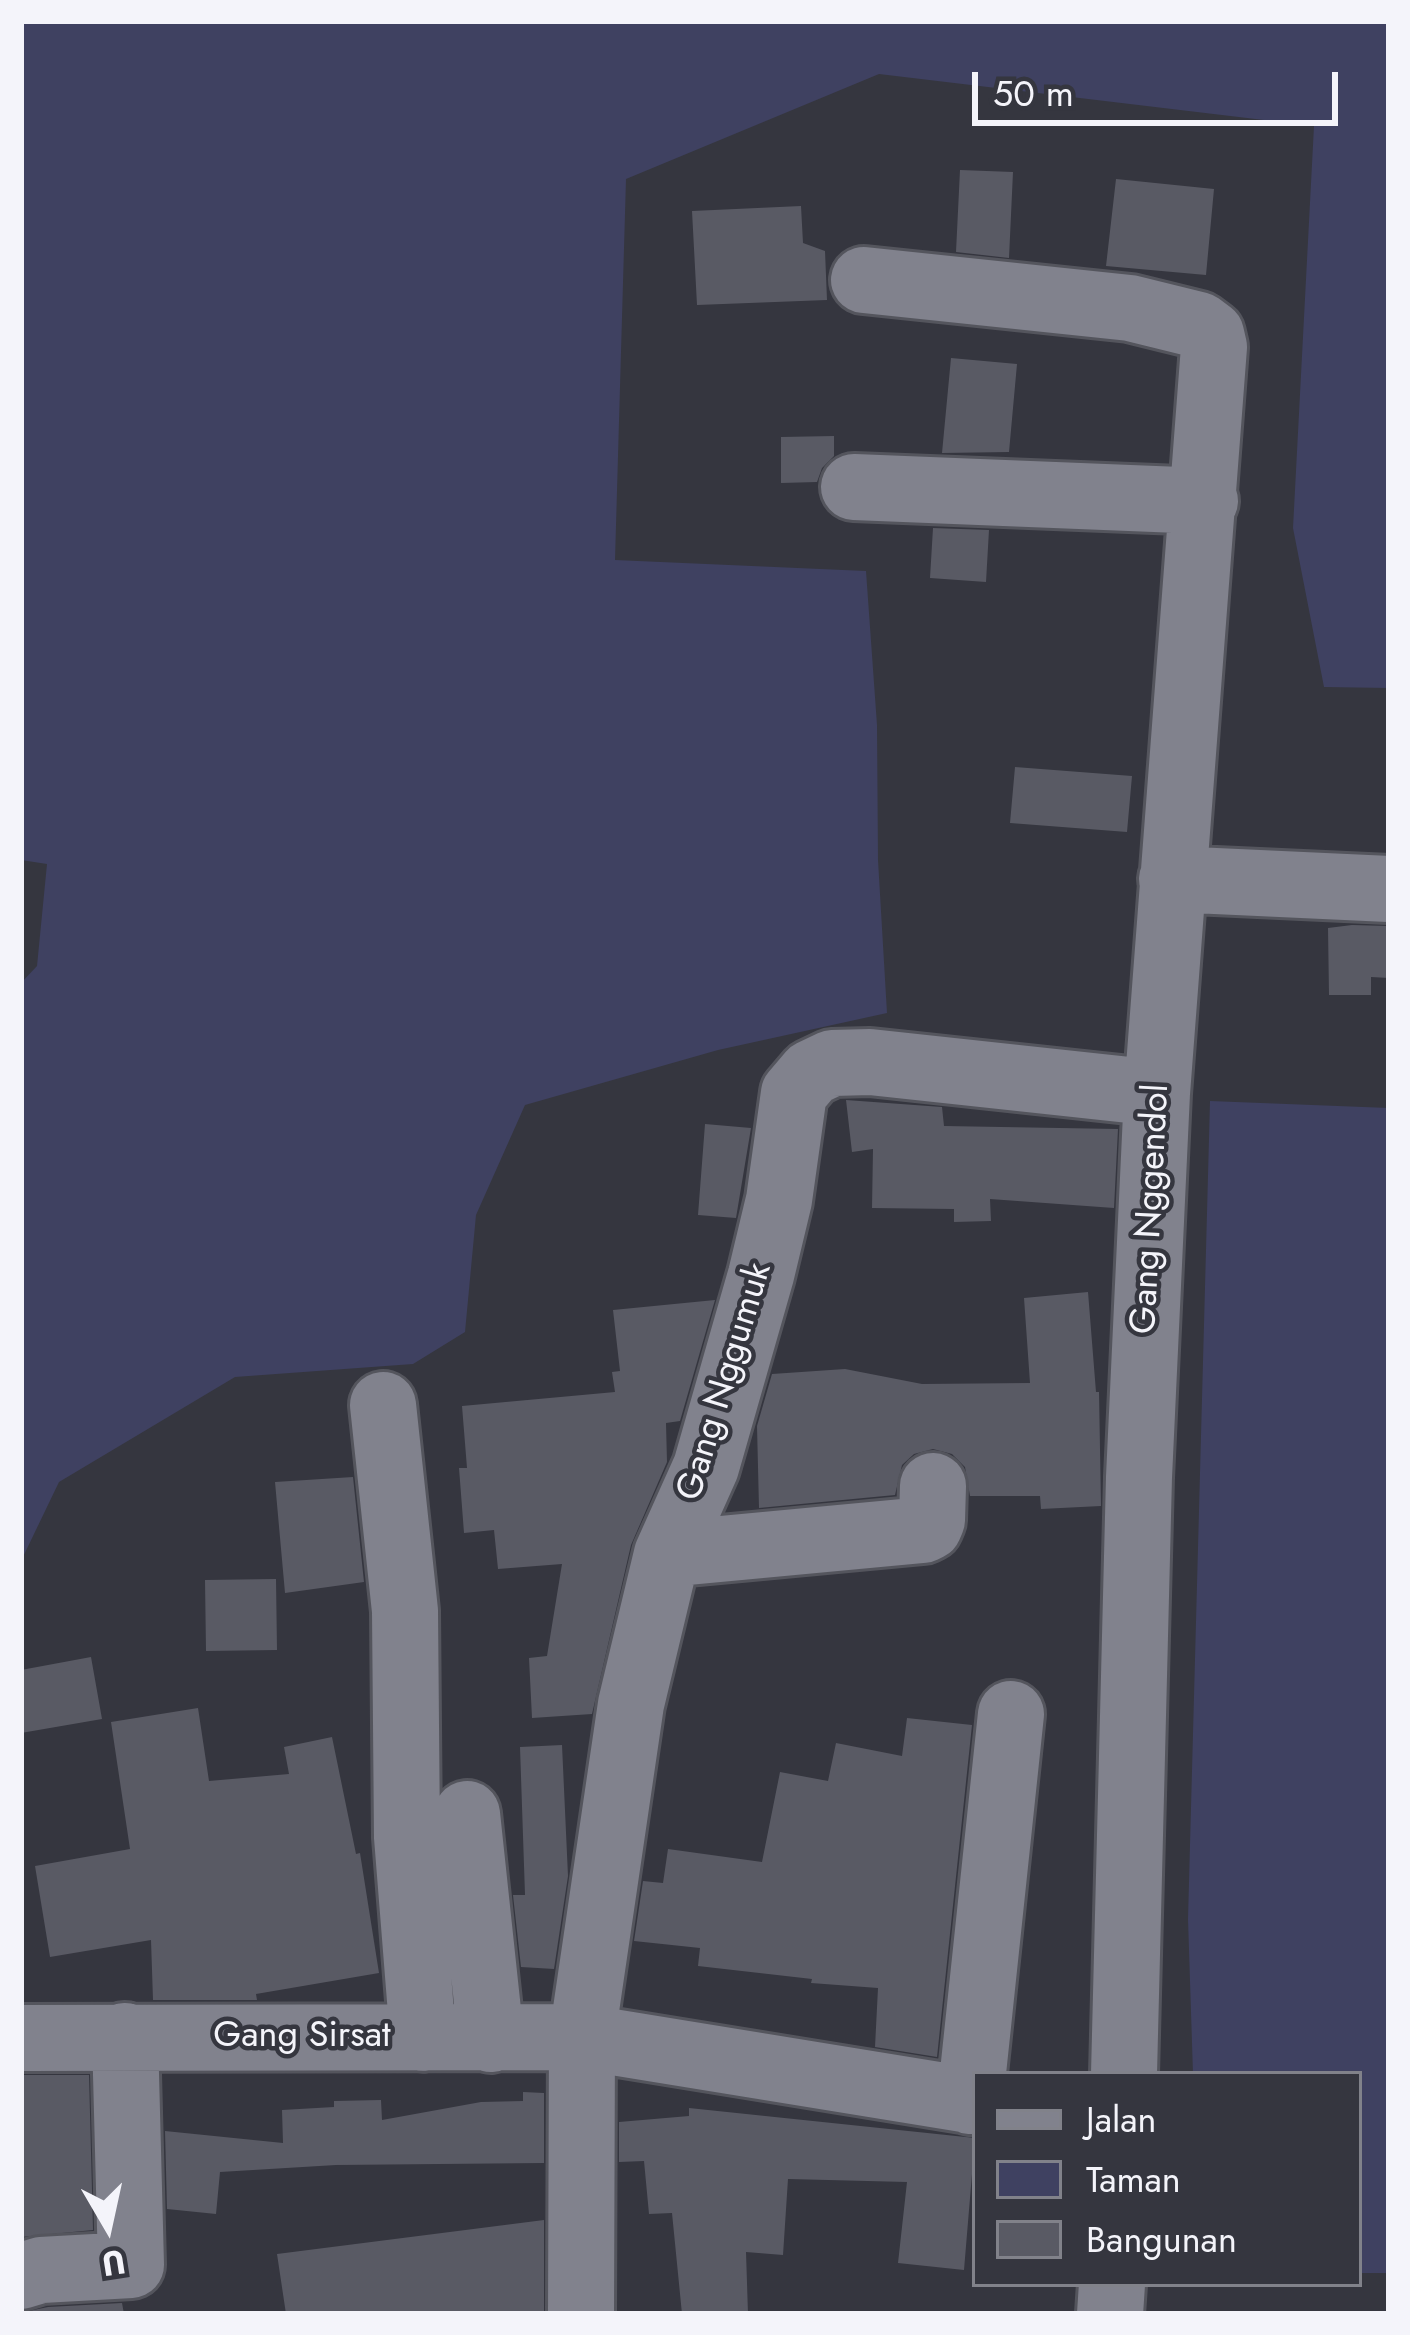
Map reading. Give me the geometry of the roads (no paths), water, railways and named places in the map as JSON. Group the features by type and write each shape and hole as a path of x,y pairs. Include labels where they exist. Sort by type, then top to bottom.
{"street":[{"name":"Gang Nggendol","path":"864,280 1146,311 1199,325 1211,334 1214,347 1157,1093 1139,1478 1124,2071"},
{"path":"854,487 1205,501"},
{"path":"1172,878 1389,889"},
{"name":"Gang Nggumuk","path":"580,2314 582,2038 631,1704 668,1554 706,1467 770,1238 794,1093 811,1073 832,1063 870,1062 1157,1093"},
{"path":"383,1405 405,1611 407,1837 423,2038"},
{"path":"668,1554 922,1530 932,1520 933,1486"},
{"path":"975,2071 1011,1714"},
{"path":"467,1814 491,2039"},
{"path":"21,2276 41,2270 132,2290 125,2036"},
{"name":"Gang Sirsat","path":"21,2038 582,2038"},
{"path":"582,2038 972,2101"}]}
